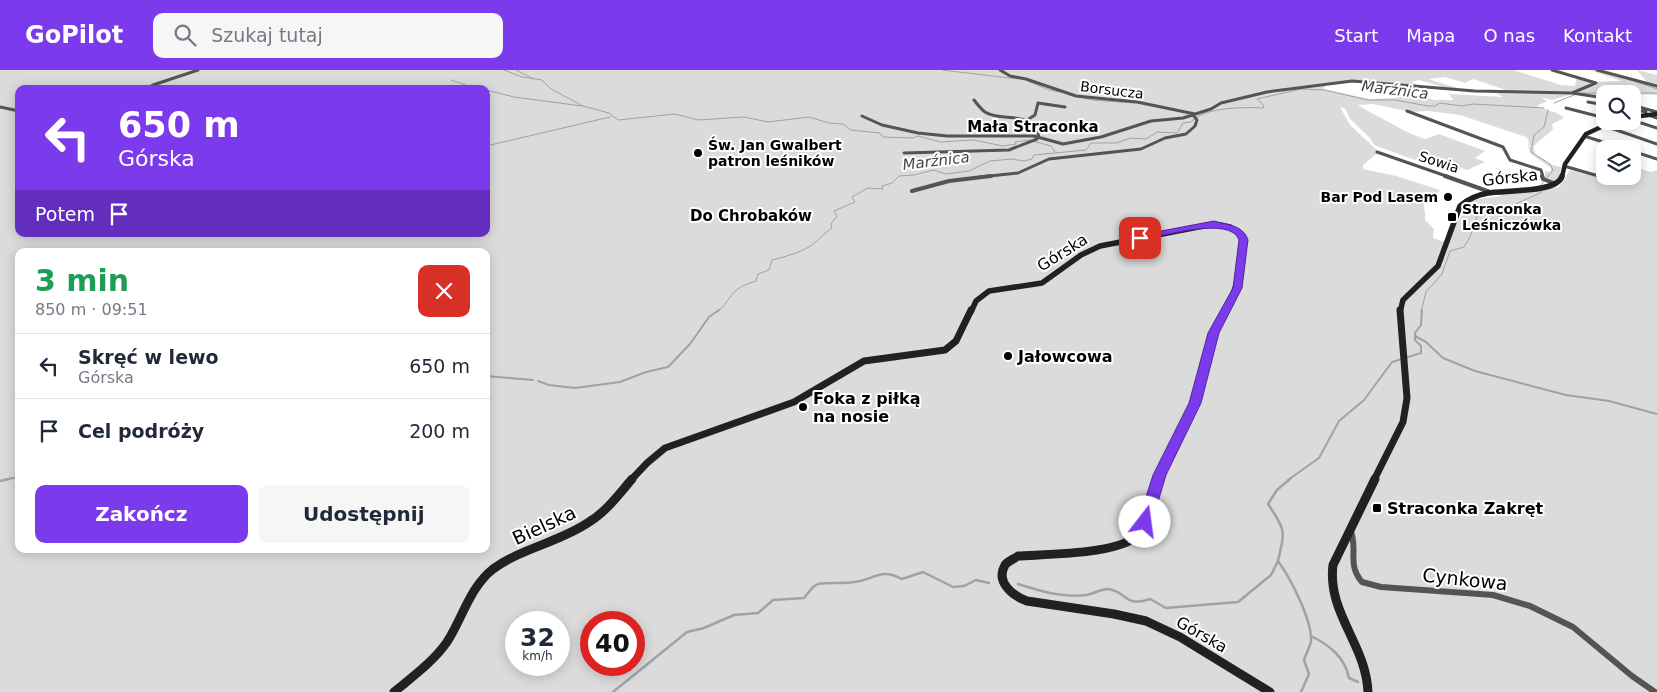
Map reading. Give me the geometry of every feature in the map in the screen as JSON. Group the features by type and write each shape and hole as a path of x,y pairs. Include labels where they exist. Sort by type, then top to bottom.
{"street":[{"path":"153,85 198,70"},
{"name":"Borsucza","path":"1000,70 1010,76 1026,79 1076,96 1137,102 1195,117"},
{"path":"1552,70 1596,83 1572,91 1573,93"},
{"path":"1597,70 1657,86"},
{"path":"904,153 998,151 1018,148 1034,139 1056,144 1066,144 1101,137 1151,121 1195,117 1221,103 1267,92 1352,81 1479,91 1573,93 1596,97"},
{"path":"974,100 989,114 1027,120 1037,129 1039,137"},
{"path":"1588,102 1596,103"},
{"path":"1027,120 1035,115 1038,104 1065,107"},
{"path":"0,107 15,110"},
{"path":"1566,108 1596,116"},
{"path":"1641,108 1657,113"},
{"path":"1407,111 1502,146 1506,149 1510,160 1541,170 1546,181 1556,184"},
{"path":"1641,112 1657,118"},
{"path":"1641,116 1657,113"},
{"path":"862,116 890,128 933,135 1039,137 1056,144"},
{"path":"912,191 949,181 1018,174 1045,160 1141,149 1165,138 1189,133 1195,126 1195,117"},
{"path":"1641,122 1657,128"},
{"name":"Górska","path":"1368,692 1365,665 1336,602 1330,581 1333,565 1404,422 1407,398 1400,314 1403,300 1438,266 1462,203 1473,196 1544,188 1556,184 1562,178 1564,166 1584,136 1596,128"},
{"path":"1616,130 1657,144"},
{"path":"1584,136 1597,140"},
{"name":"Sowia","path":"1377,152 1493,193"},
{"path":"1641,154 1657,159"},
{"path":"1564,166 1596,176"},
{"name":"Górska","path":"708,432 794,402 864,361 934,354 945,350 956,341 974,303 983,294 995,289 1042,283 1093,248 1205,225 1220,224 1235,229 1241,234 1243,240 1238,288 1214,333 1195,403 1159,475 1142,532 1132,541 1115,548 1018,556 1006,564 1003,577 1005,585 1012,593 1027,601 1114,614 1158,626 1270,692"},
{"name":"Bielska","path":"394,692 426,666 446,645 458,625 472,594 492,570 510,559 590,522 605,509 639,470 658,452 708,432"},
{"name":"Cynkowa","path":"1350,529 1354,537 1352,565 1362,582 1381,587 1492,595 1530,606 1573,627 1632,676 1655,692"}],"shaded area":[{"path":"0,70 1513,70 1561,85 1575,86 1577,77 1593,82 1594,85 1569,93 1509,91 1473,79 1465,83 1445,77 1428,79 1461,89 1443,87 1419,80 1411,82 1422,87 1354,82 1325,84 1324,89 1369,99 1395,98 1417,94 1434,100 1453,100 1449,94 1503,97 1494,92 1573,94 1552,100 1541,97 1547,101 1537,106 1555,112 1564,118 1552,124 1553,129 1534,147 1528,145 1529,141 1526,137 1460,115 1428,111 1411,112 1373,104 1357,105 1411,134 1425,139 1439,134 1485,151 1475,158 1485,162 1467,170 1459,167 1461,169 1456,172 1430,164 1437,160 1446,162 1426,155 1415,160 1374,145 1370,138 1350,119 1345,108 1340,107 1350,125 1379,152 1363,165 1363,169 1396,176 1440,190 1435,198 1424,201 1424,206 1425,220 1434,229 1433,238 1444,242 1440,254 1444,258 1457,222 1466,211 1463,209 1464,207 1468,208 1473,200 1501,196 1498,194 1559,187 1570,170 1596,176 1596,185 1641,185 1641,169 1651,172 1657,170 1657,692 0,692"},
{"path":"1589,70 1647,82 1637,70 1657,75 1657,95 1641,95 1641,85 1597,85 1596,82 1622,81"},
{"path":"1596,86 1596,95 1574,92"},
{"path":"1528,146 1534,148 1535,154 1552,165 1561,167 1559,178 1554,183 1545,180 1545,171 1550,172 1551,168 1531,154"}],"waterway":[{"path":"504,70 522,77 533,79"},
{"path":"516,70 533,79"},
{"path":"942,70 1018,79"},
{"path":"533,79 542,80 551,89 583,106 609,113 618,120 675,114 698,120 744,117 768,122 809,117 829,123 843,124 851,130 880,133 883,137 913,138 918,136 941,142 974,140 1003,146 1029,140 1051,146 1055,152"},
{"path":"451,80 465,85"},
{"path":"1028,81 1049,90 1060,92"},
{"path":"1634,81 1657,89"},
{"name":"Marźnica","path":"719,310 736,290 756,281 758,274 769,270 772,260 801,251 817,241 832,228 831,224 837,216 834,211 855,202 852,197 868,188 883,189 882,186 892,183 899,176 914,175 933,170 946,174 969,171 990,161 1012,159 1024,161 1032,159 1034,155 1086,150 1091,143 1116,143 1131,138 1146,139 1157,132 1177,133 1183,123 1191,122 1205,113 1225,109 1263,108 1264,106 1257,99 1301,89 1324,90 1368,100 1395,100 1428,106 1435,106 1440,103 1462,106 1473,104 1544,108"},
{"path":"490,91 514,97 582,106"},
{"path":"1554,103 1579,93 1657,93"},
{"path":"1070,95 1092,100 1134,103"},
{"path":"1421,312 1426,292 1442,274 1450,251 1464,247 1470,237 1479,210 1488,207 1509,207 1542,192 1540,186 1553,170 1550,164 1531,152 1534,135 1544,127 1548,110"},
{"path":"490,145 610,117"},
{"name":"Marźnica","path":"538,381 549,385 575,388 620,382 646,372 668,367 690,344 709,317 719,310"},
{"path":"1415,336 1421,325 1422,310"},
{"path":"1288,480 1319,458 1339,421 1364,400 1392,362 1421,353 1421,346 1415,340 1415,336"},
{"path":"1415,336 1426,342 1443,358 1475,371 1566,395 1609,401 1657,414"},
{"path":"490,376 533,380"},
{"path":"3,480 15,478"},
{"path":"0,481 9,479"},
{"path":"1278,561 1283,536 1281,526 1268,504 1277,490 1290,479"},
{"path":"1018,584 1068,596 1092,594 1108,589 1114,590 1135,602 1150,599 1166,608 1238,602 1271,575 1278,561"},
{"path":"1278,561 1300,600 1310,632 1311,641 1304,660 1309,674 1301,692"},
{"path":"613,692 687,632 704,628 734,615 758,613 773,600 804,598 818,584 861,581 882,574 902,579 923,572 953,587 964,586 976,580 989,583"},
{"path":"1311,636 1324,643 1335,653 1344,664 1349,678 1358,682"}],"place":[{"name":"Św. Jan Gwalbert patron leśników","path":"698,153"},
{"name":"Bar Pod Lasem","path":"1448,197"},
{"name":"Straconka Leśniczówka","path":"1452,217"},
{"name":"Jałowcowa","path":"1008,356"},
{"name":"Foka z piłką na nosie","path":"803,407"},
{"name":"Straconka Zakręt","path":"1377,508"}],"district":[{"name":"Mała Straconka","path":"1033,127"},
{"name":"Do Chrobaków","path":"751,216"}],"route":[{"path":"1140,238 1214,224 1235,229 1241,234 1243,240 1238,288 1214,333 1195,403 1159,475 1145,522"}]}
